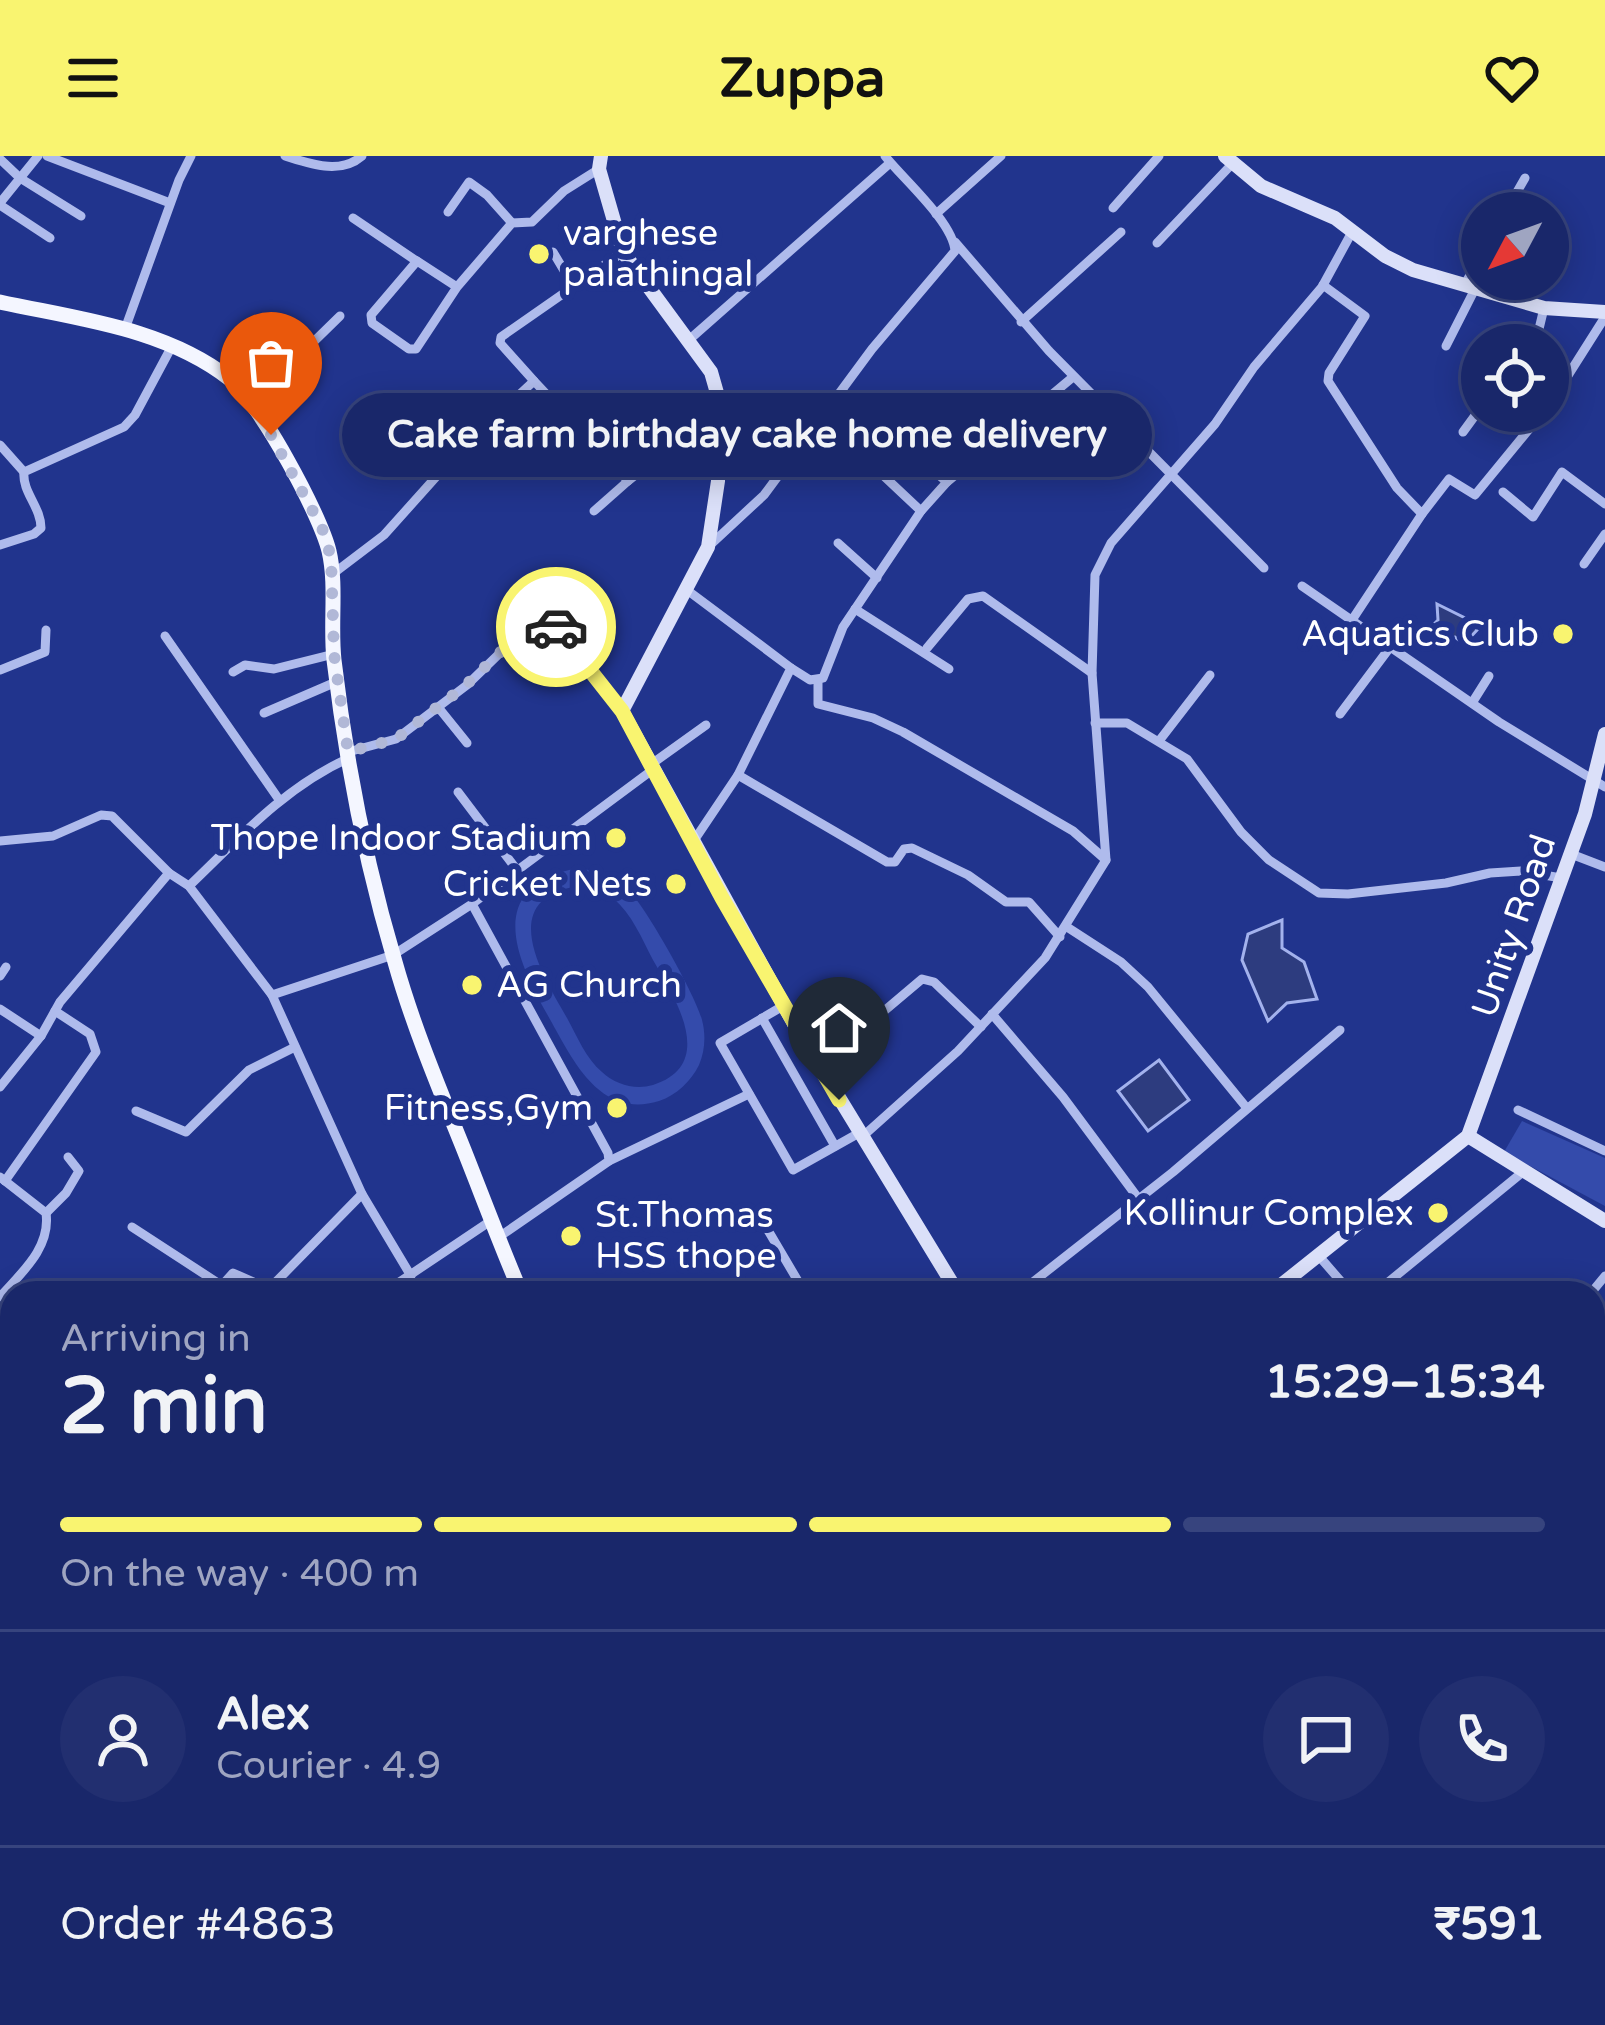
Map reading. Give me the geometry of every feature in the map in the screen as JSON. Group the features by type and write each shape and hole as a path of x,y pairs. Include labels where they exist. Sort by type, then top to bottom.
{"main road":[{"path":"0,302 125,329 172,346 231,380 251,403 322,528 331,575 337,681 368,860 393,955 431,1067 516,1281"}],"street":[{"path":"50,238 0,204 42,156 170,203"},
{"path":"125,329 191,156"},
{"path":"285,156 339,167 362,156"},
{"path":"936,214 1001,156"},
{"path":"1113,208 1159,156"},
{"path":"0,159 20,178 81,216"},
{"path":"690,339 887,159 1021,322 1264,568"},
{"path":"424,266 417,261 370,315 373,322 416,350 457,287 512,223 532,222 596,160 623,252 690,339 718,386 722,407 718,481 708,548 622,711"},
{"path":"1157,243 1229,160 1261,186 1335,218 1413,270 1461,283"},
{"path":"1517,192 1525,178"},
{"path":"448,212 469,182 512,223"},
{"path":"353,218 457,287"},
{"path":"1021,322 1121,232"},
{"path":"783,1006 720,1042 794,1170 861,1135 922,1086 1064,932 1106,860 1092,673 1095,574 1111,542 1171,477 1323,285 1352,232"},
{"path":"708,548 764,495 921,287 951,257 955,242"},
{"path":"554,252 572,284"},
{"path":"623,252 572,284 501,337 500,343 628,481"},
{"path":"1323,285 1365,316 1328,381 1397,488 1422,514"},
{"path":"1446,346 1464,300"},
{"path":"1517,300 1605,315 1569,372"},
{"path":"1540,324 1544,308"},
{"path":"251,403 340,316"},
{"path":"24,472 124,427 172,346"},
{"path":"1073,376 947,482 922,511 855,609 818,681 818,704 873,718 903,732 1056,820 1106,860"},
{"path":"331,575 384,535 461,449 534,381"},
{"path":"842,391 947,482"},
{"path":"594,511 722,407"},
{"path":"821,417 922,511"},
{"path":"1352,620 1449,478 1474,495 1527,432"},
{"path":"0,445 24,472 23,480 41,518 41,528 34,534 0,544"},
{"path":"1503,492 1533,517 1562,472 1605,504"},
{"path":"1584,564 1605,534"},
{"path":"838,542 877,578"},
{"path":"1302,586 1472,704 1600,784"},
{"path":"687,590 791,668 818,681"},
{"path":"928,648 968,599 983,596 1092,673"},
{"path":"855,609 949,669"},
{"path":"189,886 316,773 349,755 396,739 542,617 559,630 622,711 783,1006 951,1281"},
{"path":"0,670 45,652 46,629"},
{"path":"165,636 280,801"},
{"path":"1340,714 1391,646"},
{"path":"233,672 245,665 274,670 334,654"},
{"path":"693,842 738,776 791,668"},
{"path":"1159,741 1210,675"},
{"path":"1472,704 1489,676"},
{"path":"264,713 337,681"},
{"path":"438,707 467,743"},
{"path":"1095,723 1127,723 1186,758 1240,832 1269,860 1319,893 1348,894 1521,871 1561,878"},
{"path":"272,995 393,955 472,904 706,725"},
{"name":"Unity Road","path":"1468,1136 1600,784 1605,734"},
{"path":"738,776 887,862 895,862 901,851 913,848 968,875 1006,902 1029,902 1064,932 1121,962 1148,987 1246,1106"},
{"path":"458,792 517,870"},
{"path":"0,826 2,841 52,836 101,815 112,816 189,886 272,995 362,1194 411,1276"},
{"path":"1571,854 1605,867"},
{"path":"0,1087 55,1011 170,872"},
{"path":"472,904 609,1161"},
{"path":"819,1066 922,979 934,982 981,1027"},
{"path":"0,1009 41,1036"},
{"path":"46,1213 3,1179 96,1052 90,1034 55,1011"},
{"path":"992,1014 1048,1078 1138,1198"},
{"path":"763,1018 835,1146"},
{"path":"1033,1281 1173,1172 1340,1030"},
{"path":"136,1111 185,1132 249,1070 295,1047"},
{"path":"497,1238 609,1161 749,1094"},
{"path":"1518,1110 1605,1151"},
{"path":"1286,1281 1468,1136 1605,1221"},
{"path":"12,1281 46,1237 46,1213 79,1172 68,1157"},
{"path":"1390,1281 1524,1171"},
{"path":"277,1281 362,1194"},
{"path":"759,1215 798,1281"},
{"path":"403,1281 492,1220"},
{"path":"132,1227 207,1281"},
{"path":"1318,1255 1341,1281"},
{"path":"226,1281 233,1273 251,1281"}],"shaded area":[{"path":"1437,604 1471,621 1477,630 1464,644 1455,637 1441,639 1431,627 1438,620"},
{"path":"573,869 612,877 633,894 668,950 698,1008 704,1037 696,1071 672,1095 638,1104 619,1101 589,1080 566,1048 526,971 515,929 527,892","holes":["579,886 605,893 626,911 679,1009 687,1045 684,1062 673,1075 653,1085 626,1085 596,1067 538,961 532,941 538,906 553,893"]},
{"path":"1282,920 1282,948 1304,962 1317,999 1287,1003 1268,1021 1242,960 1248,934"},
{"path":"1159,1060 1189,1100 1148,1131 1118,1091"},
{"path":"1522,1121 1605,1158 1605,1206 1504,1152"}],"way so far":[{"path":"271,435 322,528 331,557 334,654 348,752 396,739 466,685 536,618 556,627"}],"place":[{"name":"varghese palathingal","path":"539,254"},
{"name":"Cake farm birthday cake home delivery","path":"271,435"},
{"name":"Aquatics Club","path":"1563,634"},
{"name":"Thope Indoor Stadium","path":"616,838"},
{"name":"Cricket Nets","path":"676,884"},
{"name":"AG Church","path":"472,985"},
{"name":"Fitness,Gym","path":"617,1108"},
{"name":"Kollinur Complex","path":"1438,1213"},
{"name":"St.Thomas HSS thope","path":"571,1236"}],"route":[{"path":"556,627 622,711 722,898 839,1100"}]}
